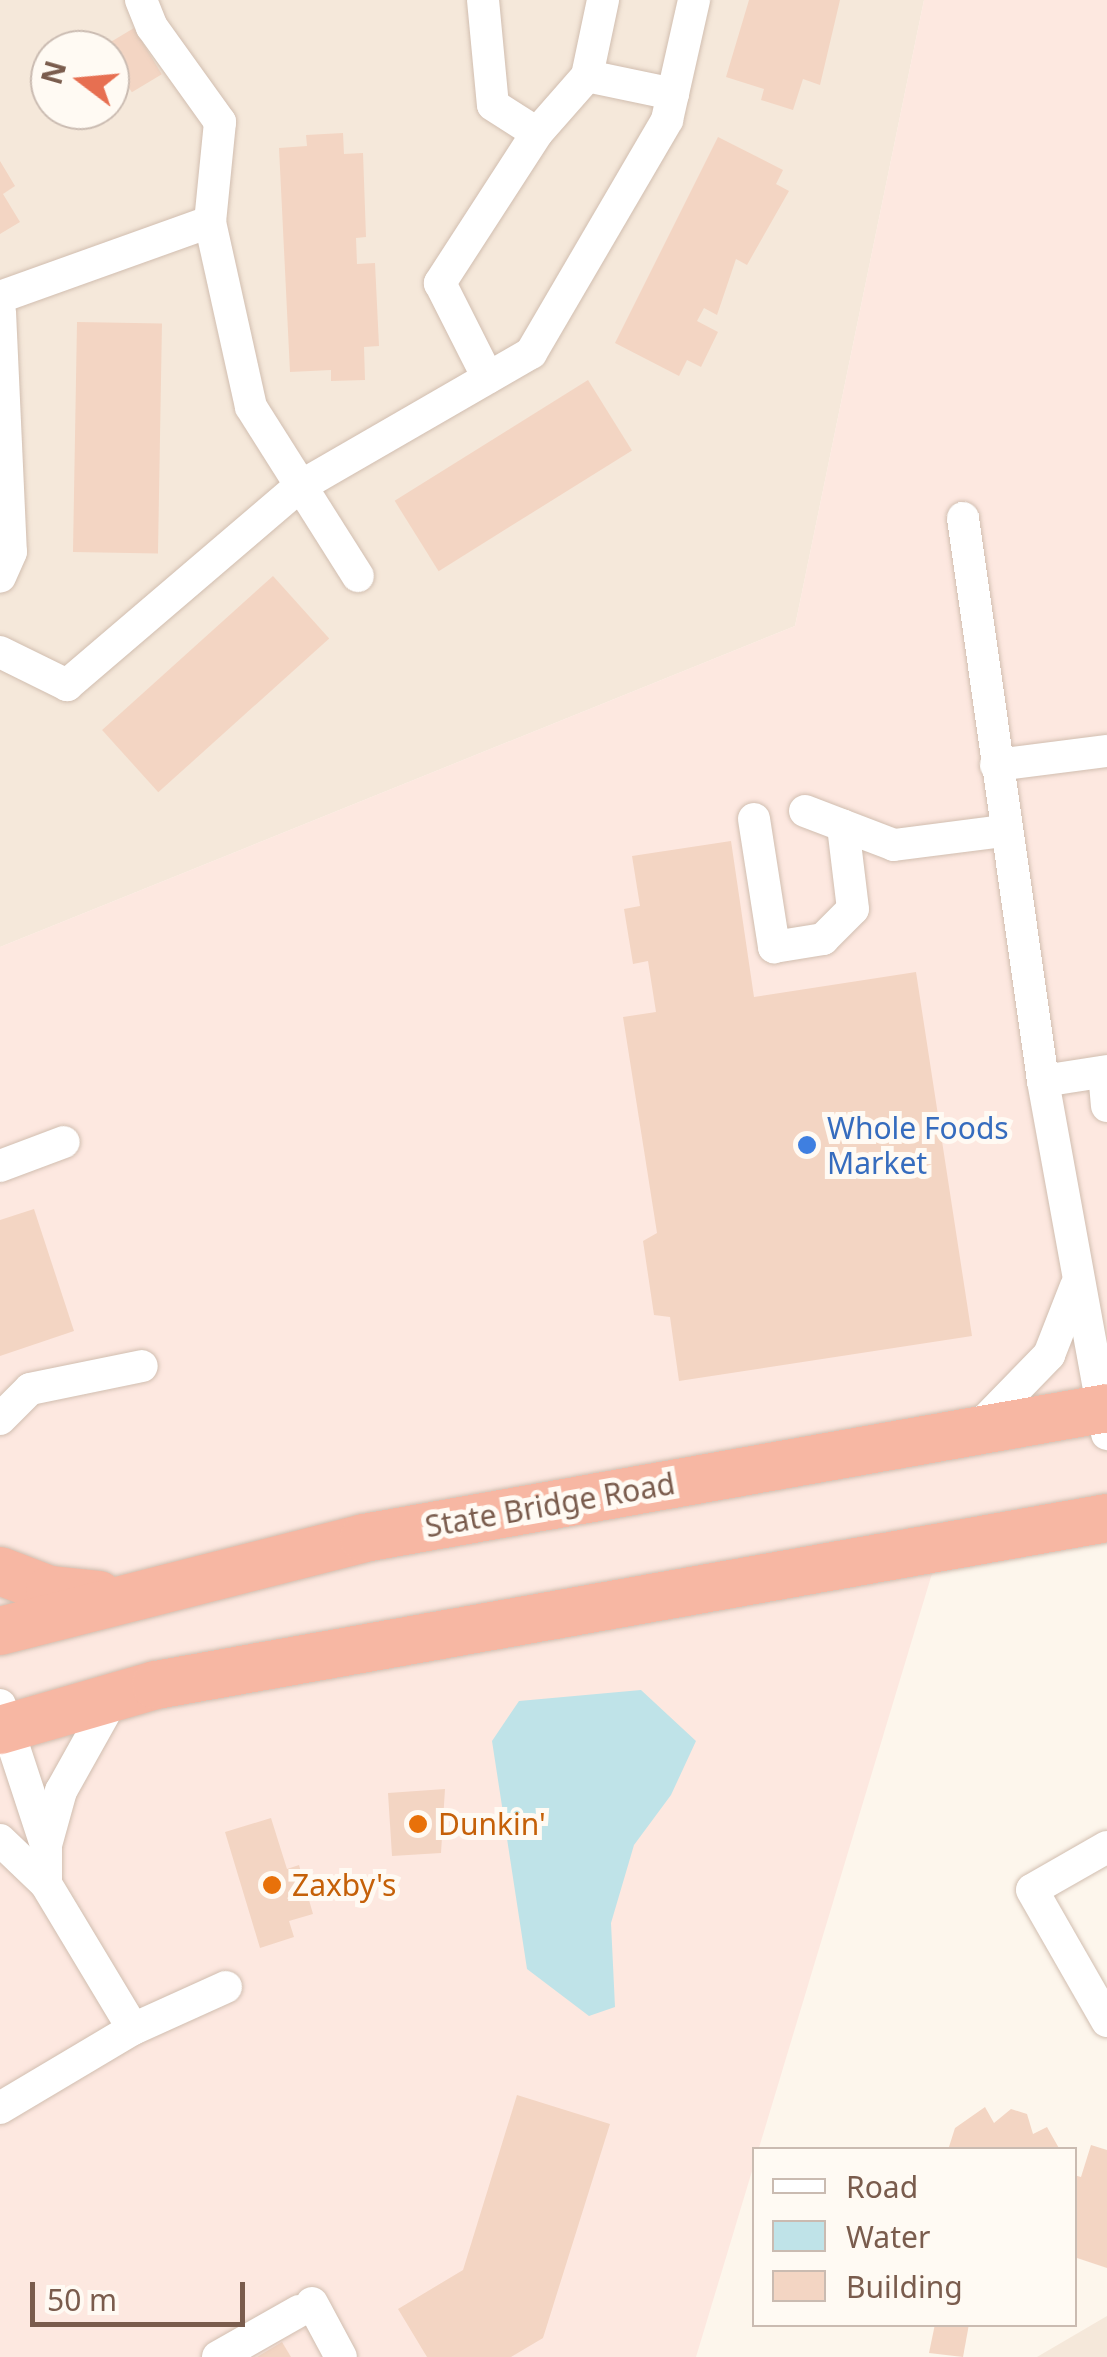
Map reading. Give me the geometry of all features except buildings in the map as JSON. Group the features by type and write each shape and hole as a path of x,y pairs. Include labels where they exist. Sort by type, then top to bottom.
{"highway":[{"name":"State Bridge Road","path":"0,1630 118,1597 364,1538 976,1430 1105,1417"},
{"path":"3,1721 1107,1518"},
{"path":"0,1571 50,1590 118,1597"}],"street":[{"path":"141,0 152,26 220,122 210,222 251,406 358,576"},
{"path":"483,0 493,105 537,134"},
{"path":"488,378 440,283 537,134 586,76 603,0"},
{"path":"0,652 67,685 299,487 531,353 667,120 694,0"},
{"path":"586,76 673,94"},
{"path":"0,297 210,222"},
{"path":"0,312 4,560"},
{"path":"963,518 1004,830 1076,1286 1105,1417"},
{"path":"996,764 1107,751"},
{"path":"805,811 894,845 1004,830"},
{"path":"754,819 774,947 823,939 854,909 843,826"},
{"path":"1044,1081 1105,1072 1107,1106"},
{"path":"0,1166 64,1142"},
{"path":"976,1430 1049,1355 1076,1286"},
{"path":"0,1419 30,1388 142,1366"},
{"path":"46,1884 46,1845 77,1752 113,1698"},
{"path":"3,1721 46,1845"},
{"path":"0,1840 46,1884 133,2029"},
{"path":"1107,1847 1032,1890 1107,2021"},
{"path":"0,2108 133,2029 226,1988"},
{"path":"218,2357 305,2307 342,2357"}],"shaded area":[{"path":"0,0 924,0 795,626 0,947"},
{"path":"924,0 1107,0 1107,1509 943,1537 759,2147 752,2147 752,2171 696,2357 0,2357 0,947 795,626"},
{"path":"1107,2316 1107,2357 1037,2357"}],"water":[{"path":"641,1690 696,1741 671,1795 634,1845 611,1923 615,2007 589,2016 527,1969 492,1741 519,1701"}],"place":[{"name":"Whole Foods Market","path":"807,1145"},
{"name":"Dunkin'","path":"418,1824"},
{"name":"Zaxby's","path":"272,1885"}]}
